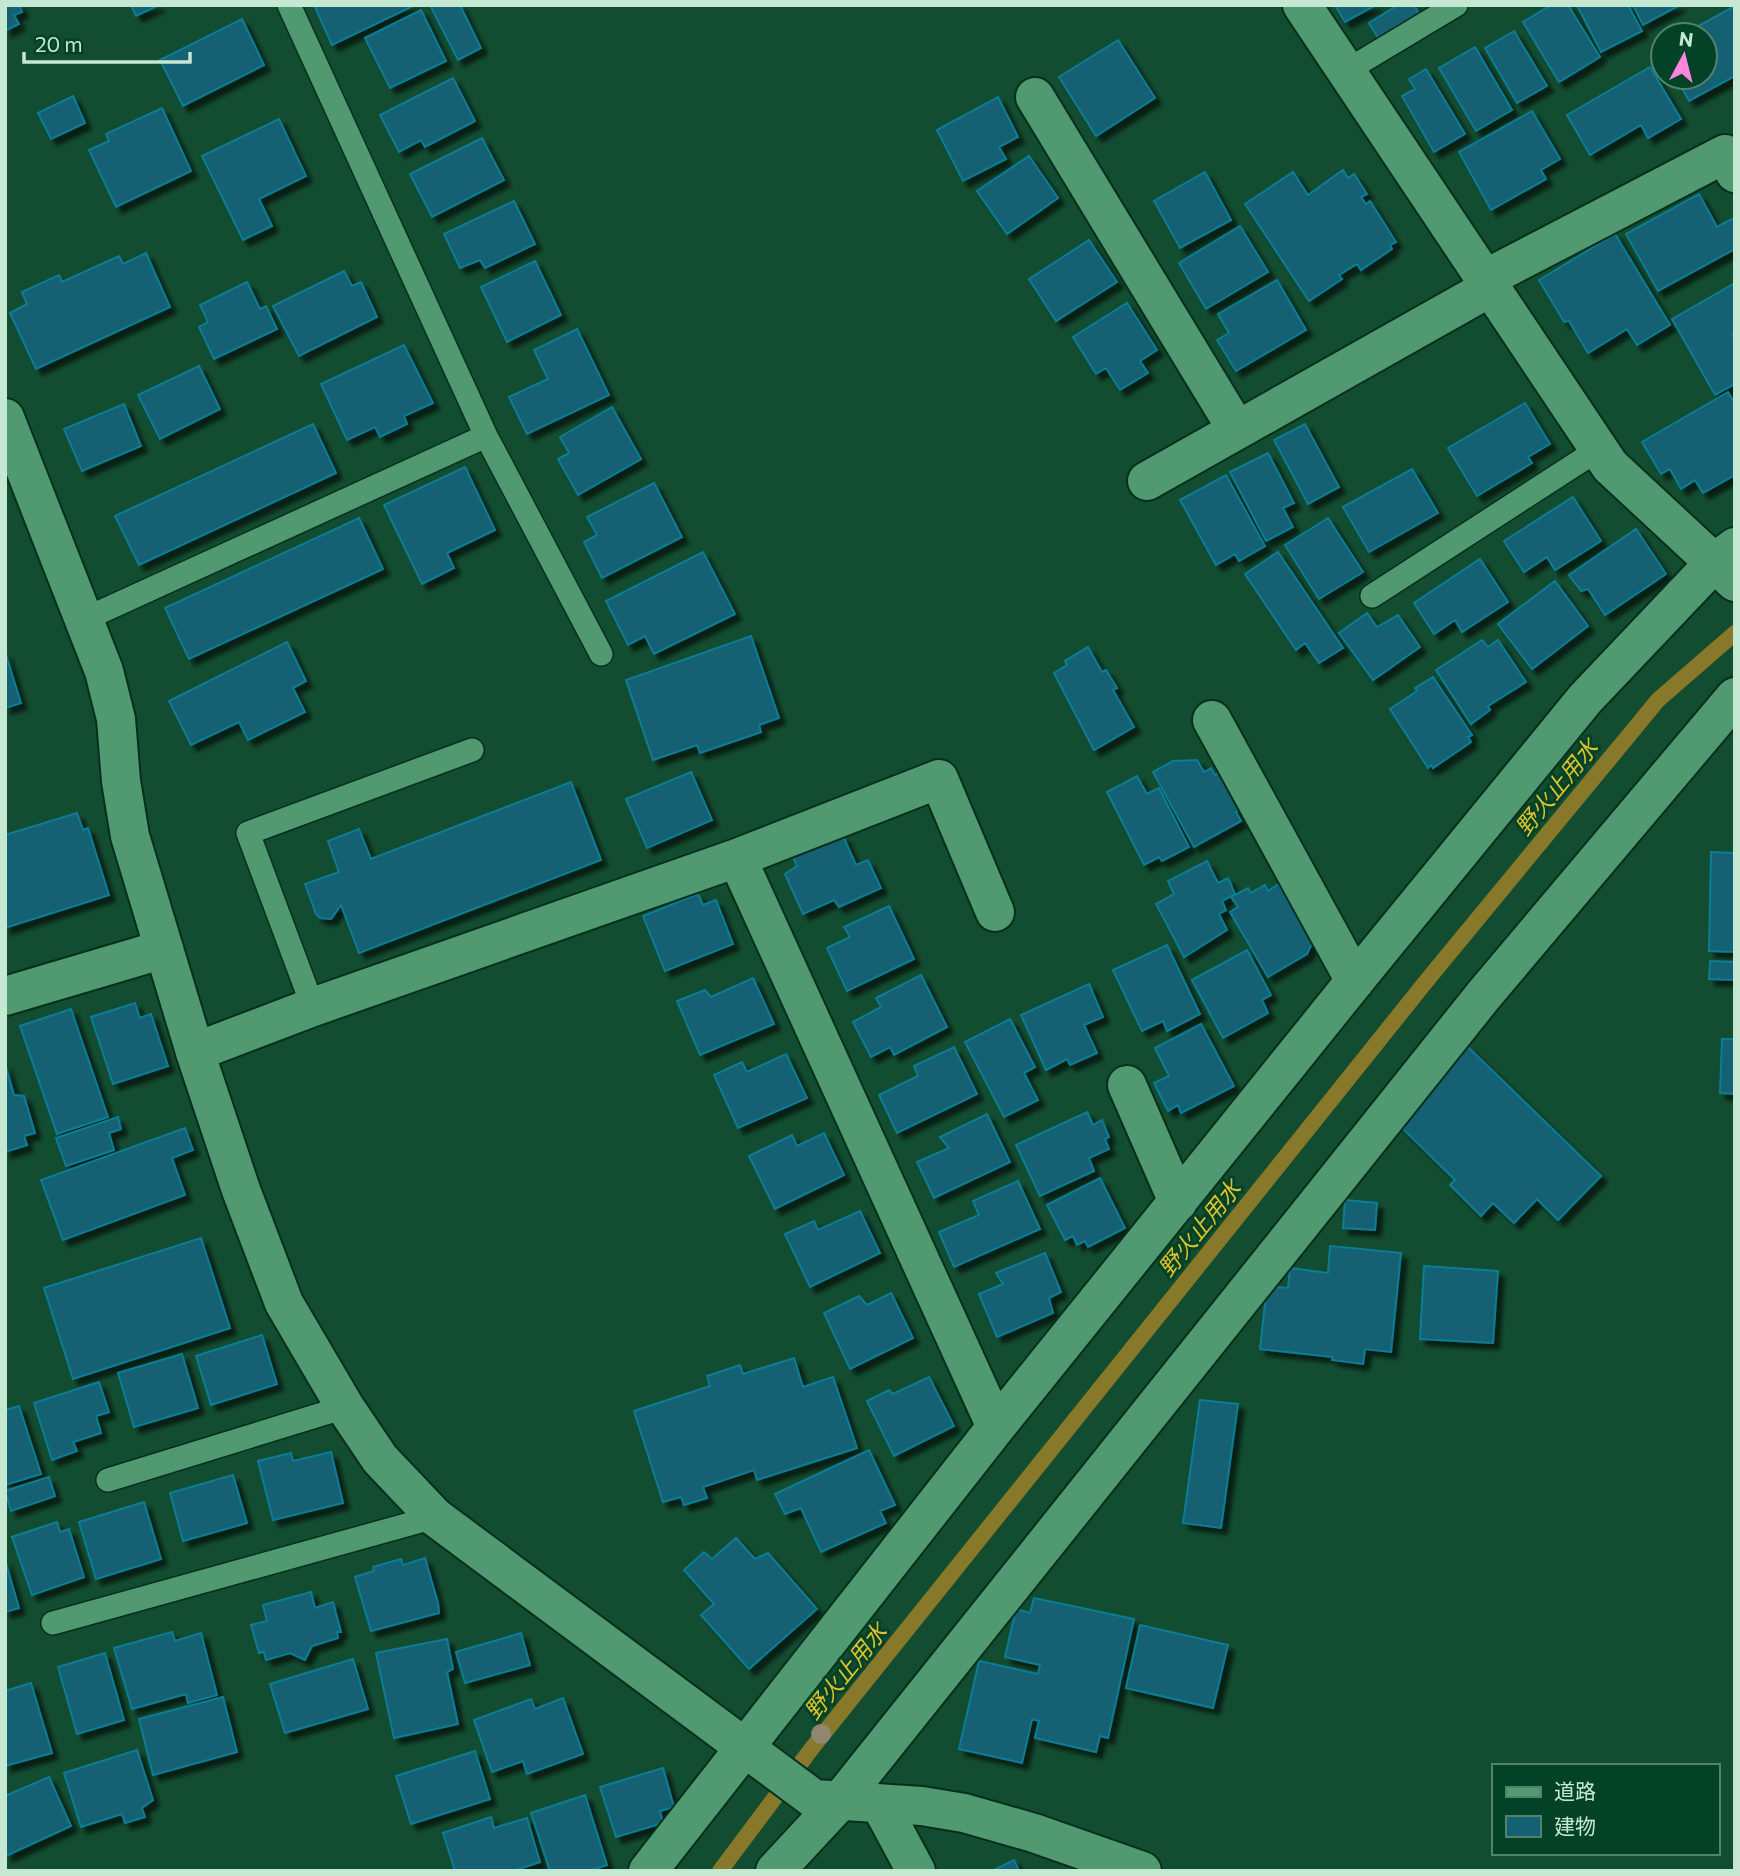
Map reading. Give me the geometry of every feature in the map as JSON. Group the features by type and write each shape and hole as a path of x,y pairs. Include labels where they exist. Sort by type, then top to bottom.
{"street":[{"path":"648,1871 753,1755 996,1427 1585,699 1728,564 1610,466 1302,5"},
{"path":"1035,97 1237,430"},
{"path":"1147,481 1488,283 1725,154 1735,173"},
{"path":"5,418 104,671 116,719 121,781 130,836 195,1052 241,1190 284,1303 345,1407 380,1459 435,1517 753,1755 827,1800 922,1806 964,1813 1034,1833 1142,1871"},
{"path":"775,1871 827,1800 1483,996 1735,697"},
{"path":"1212,720 1355,981"},
{"path":"195,1052 313,1007 737,858 939,779 995,912"},
{"path":"737,858 996,1427"},
{"path":"5,996 164,949"},
{"path":"1128,1085 1178,1202"},
{"path":"880,1804 916,1871"}],"lane":[{"path":"289,5 486,436 601,654"},
{"path":"1346,71 1456,5"},
{"path":"85,619 486,436"},
{"path":"1372,596 1599,449"},
{"path":"313,1007 248,833 472,750"},
{"path":"108,1480 345,1407"},
{"path":"53,1623 435,1517"}],"building":[{"path":"5,5 19,5 22,12 14,15 19,24 5,31"},
{"path":"131,5 159,5 136,16"},
{"path":"314,5 415,5 332,45"},
{"path":"430,5 460,5 481,48 458,60"},
{"path":"1335,5 1376,5 1345,22"},
{"path":"1398,5 1414,5 1419,14 1378,38 1369,23"},
{"path":"1551,5 1568,5 1600,57 1559,82 1523,22"},
{"path":"1577,5 1628,5 1642,31 1601,52"},
{"path":"1633,5 1680,5 1649,21 1643,25"},
{"path":"1735,6 1735,76 1719,85 1719,21 1708,21"},
{"path":"421,10 446,61 390,88 365,38"},
{"path":"242,19 264,65 183,106 160,60"},
{"path":"1514,31 1547,86 1517,103 1485,48"},
{"path":"1118,40 1155,98 1096,136 1059,77"},
{"path":"1475,47 1512,110 1476,131 1439,68"},
{"path":"1649,68 1649,91 1664,91 1681,119 1648,138 1641,125 1590,155 1567,115"},
{"path":"1426,69 1465,134 1434,152 1402,96 1415,89 1409,79"},
{"path":"453,78 475,121 425,147 421,140 399,152 380,115"},
{"path":"1684,91 1707,91 1689,101"},
{"path":"73,96 85,123 51,139 38,113"},
{"path":"998,97 1018,137 999,147 1006,159 963,181 937,130"},
{"path":"162,108 191,171 116,207 89,150 109,141 106,134"},
{"path":"1532,111 1560,159 1541,170 1546,179 1491,210 1459,152"},
{"path":"279,119 306,176 259,199 272,226 243,240 202,156"},
{"path":"482,138 504,180 432,217 410,174"},
{"path":"1029,156 1058,198 1007,234 977,191"},
{"path":"1343,170 1348,178 1354,174 1367,194 1361,197 1366,204 1370,201 1396,242 1390,245 1392,249 1361,270 1357,264 1339,275 1342,279 1309,301 1245,204 1293,172 1308,195"},
{"path":"1205,172 1231,220 1180,248 1154,201"},
{"path":"1699,194 1717,227 1734,218 1735,249 1658,291 1626,234"},
{"path":"514,201 535,244 485,268 480,260 460,268 444,234"},
{"path":"1240,226 1268,272 1206,309 1179,263"},
{"path":"1615,234 1670,325 1637,345 1627,329 1588,353 1569,321 1564,322 1539,280"},
{"path":"1089,240 1117,282 1056,321 1029,279"},
{"path":"146,253 170,307 36,369 10,313 27,304 22,292 59,275 62,282 119,256 123,264"},
{"path":"535,261 561,315 507,342 481,287"},
{"path":"344,271 352,286 361,282 377,317 299,356 273,306"},
{"path":"1277,280 1306,330 1236,371 1217,340 1229,333 1218,314"},
{"path":"247,282 260,309 266,306 277,329 214,359 199,327 208,322 200,305"},
{"path":"1735,283 1735,333 1732,335 1735,340 1735,384 1715,395 1672,319"},
{"path":"1127,303 1157,350 1140,361 1148,373 1120,390 1106,368 1096,374 1073,337"},
{"path":"577,329 609,395 527,434 509,397 548,379 534,350"},
{"path":"404,345 433,403 404,416 407,424 380,437 375,427 347,440 321,384"},
{"path":"199,366 220,409 160,439 138,395"},
{"path":"1728,392 1735,404 1735,475 1703,493 1695,480 1681,489 1670,469 1661,474 1642,442"},
{"path":"1525,403 1550,444 1528,457 1532,463 1477,496 1448,448"},
{"path":"124,404 141,446 82,471 64,429"},
{"path":"612,407 641,459 578,495 558,459 569,453 560,437"},
{"path":"313,424 336,473 139,565 115,516"},
{"path":"1305,424 1339,487 1308,504 1274,440"},
{"path":"1268,453 1294,503 1283,508 1293,527 1266,541 1230,472"},
{"path":"465,467 495,530 447,553 454,568 422,584 384,505"},
{"path":"1412,469 1438,513 1369,552 1343,507"},
{"path":"1226,475 1265,546 1239,561 1235,554 1216,565 1180,500"},
{"path":"654,483 682,537 602,578 584,542 597,535 587,517"},
{"path":"1573,497 1601,541 1555,570 1547,557 1524,572 1504,541"},
{"path":"359,518 383,569 189,659 165,608"},
{"path":"1328,518 1363,572 1319,599 1285,545"},
{"path":"1636,529 1666,574 1605,615 1588,589 1581,591 1569,575"},
{"path":"703,552 735,614 654,654 645,636 628,645 606,601"},
{"path":"1278,552 1343,648 1319,663 1305,643 1296,650 1245,574"},
{"path":"1480,559 1508,602 1462,632 1455,620 1434,634 1414,603"},
{"path":"1555,581 1588,626 1532,669 1498,624"},
{"path":"1367,613 1377,627 1398,615 1420,647 1373,680 1339,633"},
{"path":"751,636 779,718 759,725 761,732 700,753 697,745 653,760 626,680"},
{"path":"1482,640 1488,647 1498,640 1526,682 1488,706 1490,710 1471,724 1436,670"},
{"path":"287,642 306,681 293,688 305,712 248,740 239,722 191,745 169,701"},
{"path":"1088,647 1102,672 1106,670 1117,688 1113,690 1134,727 1094,750 1054,673 1067,665 1065,661"},
{"path":"5,652 21,703 5,708"},
{"path":"1433,677 1472,735 1468,737 1471,742 1433,768 1431,765 1428,768 1390,709"},
{"path":"1197,760 1204,772 1211,768 1215,775 1220,772 1241,809 1236,812 1241,821 1194,847 1153,772 1173,761"},
{"path":"691,772 712,820 647,848 626,799"},
{"path":"1137,776 1147,794 1159,788 1189,847 1162,861 1159,857 1144,865 1107,792"},
{"path":"571,782 601,860 359,953 341,905 331,919 320,918 316,914 305,884 339,872 328,841 359,829 371,859"},
{"path":"77,813 83,830 88,828 109,895 5,928 5,835"},
{"path":"843,836 856,865 868,860 881,888 839,907 834,900 803,914 785,874 797,866 793,857"},
{"path":"1711,852 1735,853 1735,952 1709,951"},
{"path":"1207,861 1218,883 1228,878 1235,894 1222,901 1226,910 1219,914 1227,930 1184,957 1156,904 1174,894 1168,881"},
{"path":"1279,884 1313,941 1307,954 1268,977 1230,912 1238,907 1231,897 1248,888 1251,893 1265,885 1268,891"},
{"path":"698,894 703,905 716,900 733,944 665,971 643,916"},
{"path":"889,906 914,959 847,991 827,948 850,937 844,927"},
{"path":"1167,945 1200,1014 1167,1031 1163,1021 1142,1031 1113,970"},
{"path":"1247,950 1271,995 1262,1000 1268,1013 1223,1038 1192,980"},
{"path":"1710,961 1735,962 1735,980 1709,979"},
{"path":"921,975 947,1027 894,1055 890,1047 871,1057 853,1022 881,1007 876,998"},
{"path":"753,978 774,1024 700,1055 677,1001 705,990 711,997"},
{"path":"1089,984 1103,1017 1084,1025 1097,1053 1070,1065 1067,1059 1046,1070 1021,1015"},
{"path":"135,1003 140,1018 151,1014 168,1066 113,1084 91,1017"},
{"path":"71,1009 108,1117 57,1134 20,1026"},
{"path":"1010,1019 1035,1067 1024,1073 1038,1100 1004,1117 965,1042"},
{"path":"1201,1024 1234,1086 1181,1113 1178,1105 1168,1111 1154,1083 1169,1076 1155,1048"},
{"path":"1722,1039 1735,1039 1735,1094 1720,1093"},
{"path":"1467,1046 1601,1176 1558,1220 1537,1199 1514,1223 1493,1203 1481,1216 1450,1185 1455,1180 1397,1123 1459,1058"},
{"path":"954,1047 977,1094 897,1133 879,1095 918,1076 914,1066"},
{"path":"786,1054 807,1098 738,1128 714,1075 742,1062 747,1072"},
{"path":"5,1064 14,1095 24,1096 35,1133 24,1136 27,1145 5,1152"},
{"path":"1087,1112 1093,1125 1102,1120 1109,1137 1105,1139 1109,1149 1089,1158 1094,1171 1040,1196 1016,1145"},
{"path":"987,1114 1010,1162 934,1198 917,1162 949,1148 940,1137"},
{"path":"118,1117 121,1129 109,1133 114,1150 66,1166 56,1138"},
{"path":"185,1128 193,1150 172,1158 185,1195 63,1240 41,1180"},
{"path":"824,1133 844,1175 775,1209 749,1156 792,1135 797,1146"},
{"path":"1100,1178 1125,1228 1088,1247 1085,1241 1077,1245 1073,1236 1065,1240 1047,1205"},
{"path":"1018,1181 1040,1229 954,1267 939,1232 979,1215 973,1201"},
{"path":"1345,1200 1377,1203 1375,1230 1343,1228"},
{"path":"860,1211 880,1253 810,1287 785,1234 814,1221 818,1230"},
{"path":"201,1238 230,1328 73,1379 44,1288"},
{"path":"1330,1246 1401,1253 1391,1352 1365,1349 1363,1364 1332,1360 1333,1357 1260,1349 1267,1286 1288,1288 1290,1268 1328,1273"},
{"path":"1045,1253 1061,1292 1049,1298 1053,1313 997,1337 979,1294 1003,1284 996,1273"},
{"path":"1424,1266 1498,1271 1493,1343 1420,1339"},
{"path":"891,1293 913,1338 850,1369 824,1313 859,1296 867,1305"},
{"path":"262,1335 277,1384 211,1405 196,1356"},
{"path":"182,1354 198,1408 134,1427 118,1373"},
{"path":"794,1358 803,1387 833,1377 857,1448 757,1480 754,1470 703,1487 707,1498 684,1505 681,1497 663,1502 634,1411 710,1386 707,1376 740,1365 743,1374"},
{"path":"929,1377 954,1426 894,1456 867,1401 889,1390 893,1394"},
{"path":"99,1382 109,1412 96,1416 101,1433 73,1442 77,1451 52,1460 34,1403"},
{"path":"1200,1400 1238,1404 1221,1528 1183,1523"},
{"path":"19,1406 41,1474 5,1485 5,1410"},
{"path":"869,1450 895,1505 880,1511 886,1523 821,1552 801,1508 785,1514 775,1494"},
{"path":"331,1452 343,1503 273,1520 258,1461 291,1453 293,1461"},
{"path":"233,1475 247,1523 183,1541 170,1493"},
{"path":"49,1477 55,1496 11,1511 5,1491"},
{"path":"144,1502 161,1559 96,1579 79,1522"},
{"path":"57,1522 60,1532 69,1529 84,1577 32,1595 12,1537"},
{"path":"736,1538 755,1559 768,1553 817,1609 749,1669 701,1615 714,1604 684,1570 704,1552 712,1559"},
{"path":"425,1558 439,1613 371,1631 355,1577 374,1571 373,1567 401,1559 403,1565"},
{"path":"5,1560 19,1608 5,1612"},
{"path":"311,1592 315,1608 333,1602 341,1632 337,1632 338,1638 312,1646 305,1660 290,1653 266,1660 264,1652 259,1653 251,1625 267,1621 263,1605"},
{"path":"1034,1598 1134,1619 1108,1738 1100,1736 1096,1752 1035,1738 1039,1721 1032,1719 1022,1763 959,1749 979,1661 1038,1674 1040,1665 1005,1657 1016,1609 1030,1613"},
{"path":"1140,1625 1228,1645 1213,1708 1126,1688"},
{"path":"172,1632 175,1641 201,1633 217,1695 188,1703 186,1694 132,1709 114,1648"},
{"path":"521,1633 530,1665 465,1683 456,1652"},
{"path":"447,1639 453,1669 447,1672 458,1724 394,1738 376,1653"},
{"path":"105,1653 124,1720 77,1734 58,1667"},
{"path":"353,1659 368,1709 285,1733 270,1684"},
{"path":"31,1683 52,1753 5,1766 5,1691"},
{"path":"223,1697 237,1752 153,1775 139,1719"},
{"path":"563,1698 583,1754 527,1774 523,1761 492,1772 474,1720 531,1699 535,1709"},
{"path":"137,1750 153,1800 142,1808 145,1817 125,1823 122,1814 81,1827 64,1773"},
{"path":"475,1751 490,1799 411,1824 396,1776"},
{"path":"663,1768 674,1807 660,1811 663,1823 616,1837 600,1787"},
{"path":"49,1777 71,1826 6,1856 5,1796"},
{"path":"585,1795 607,1865 588,1871 550,1871 531,1813"},
{"path":"491,1817 494,1828 527,1818 540,1862 513,1871 455,1871 443,1833"},
{"path":"1014,1860 1019,1871 992,1871"}],"waterway":[{"name":"野火止用水","path":"720,1871 812,1748 1428,979 1658,700 1735,633"}]}
